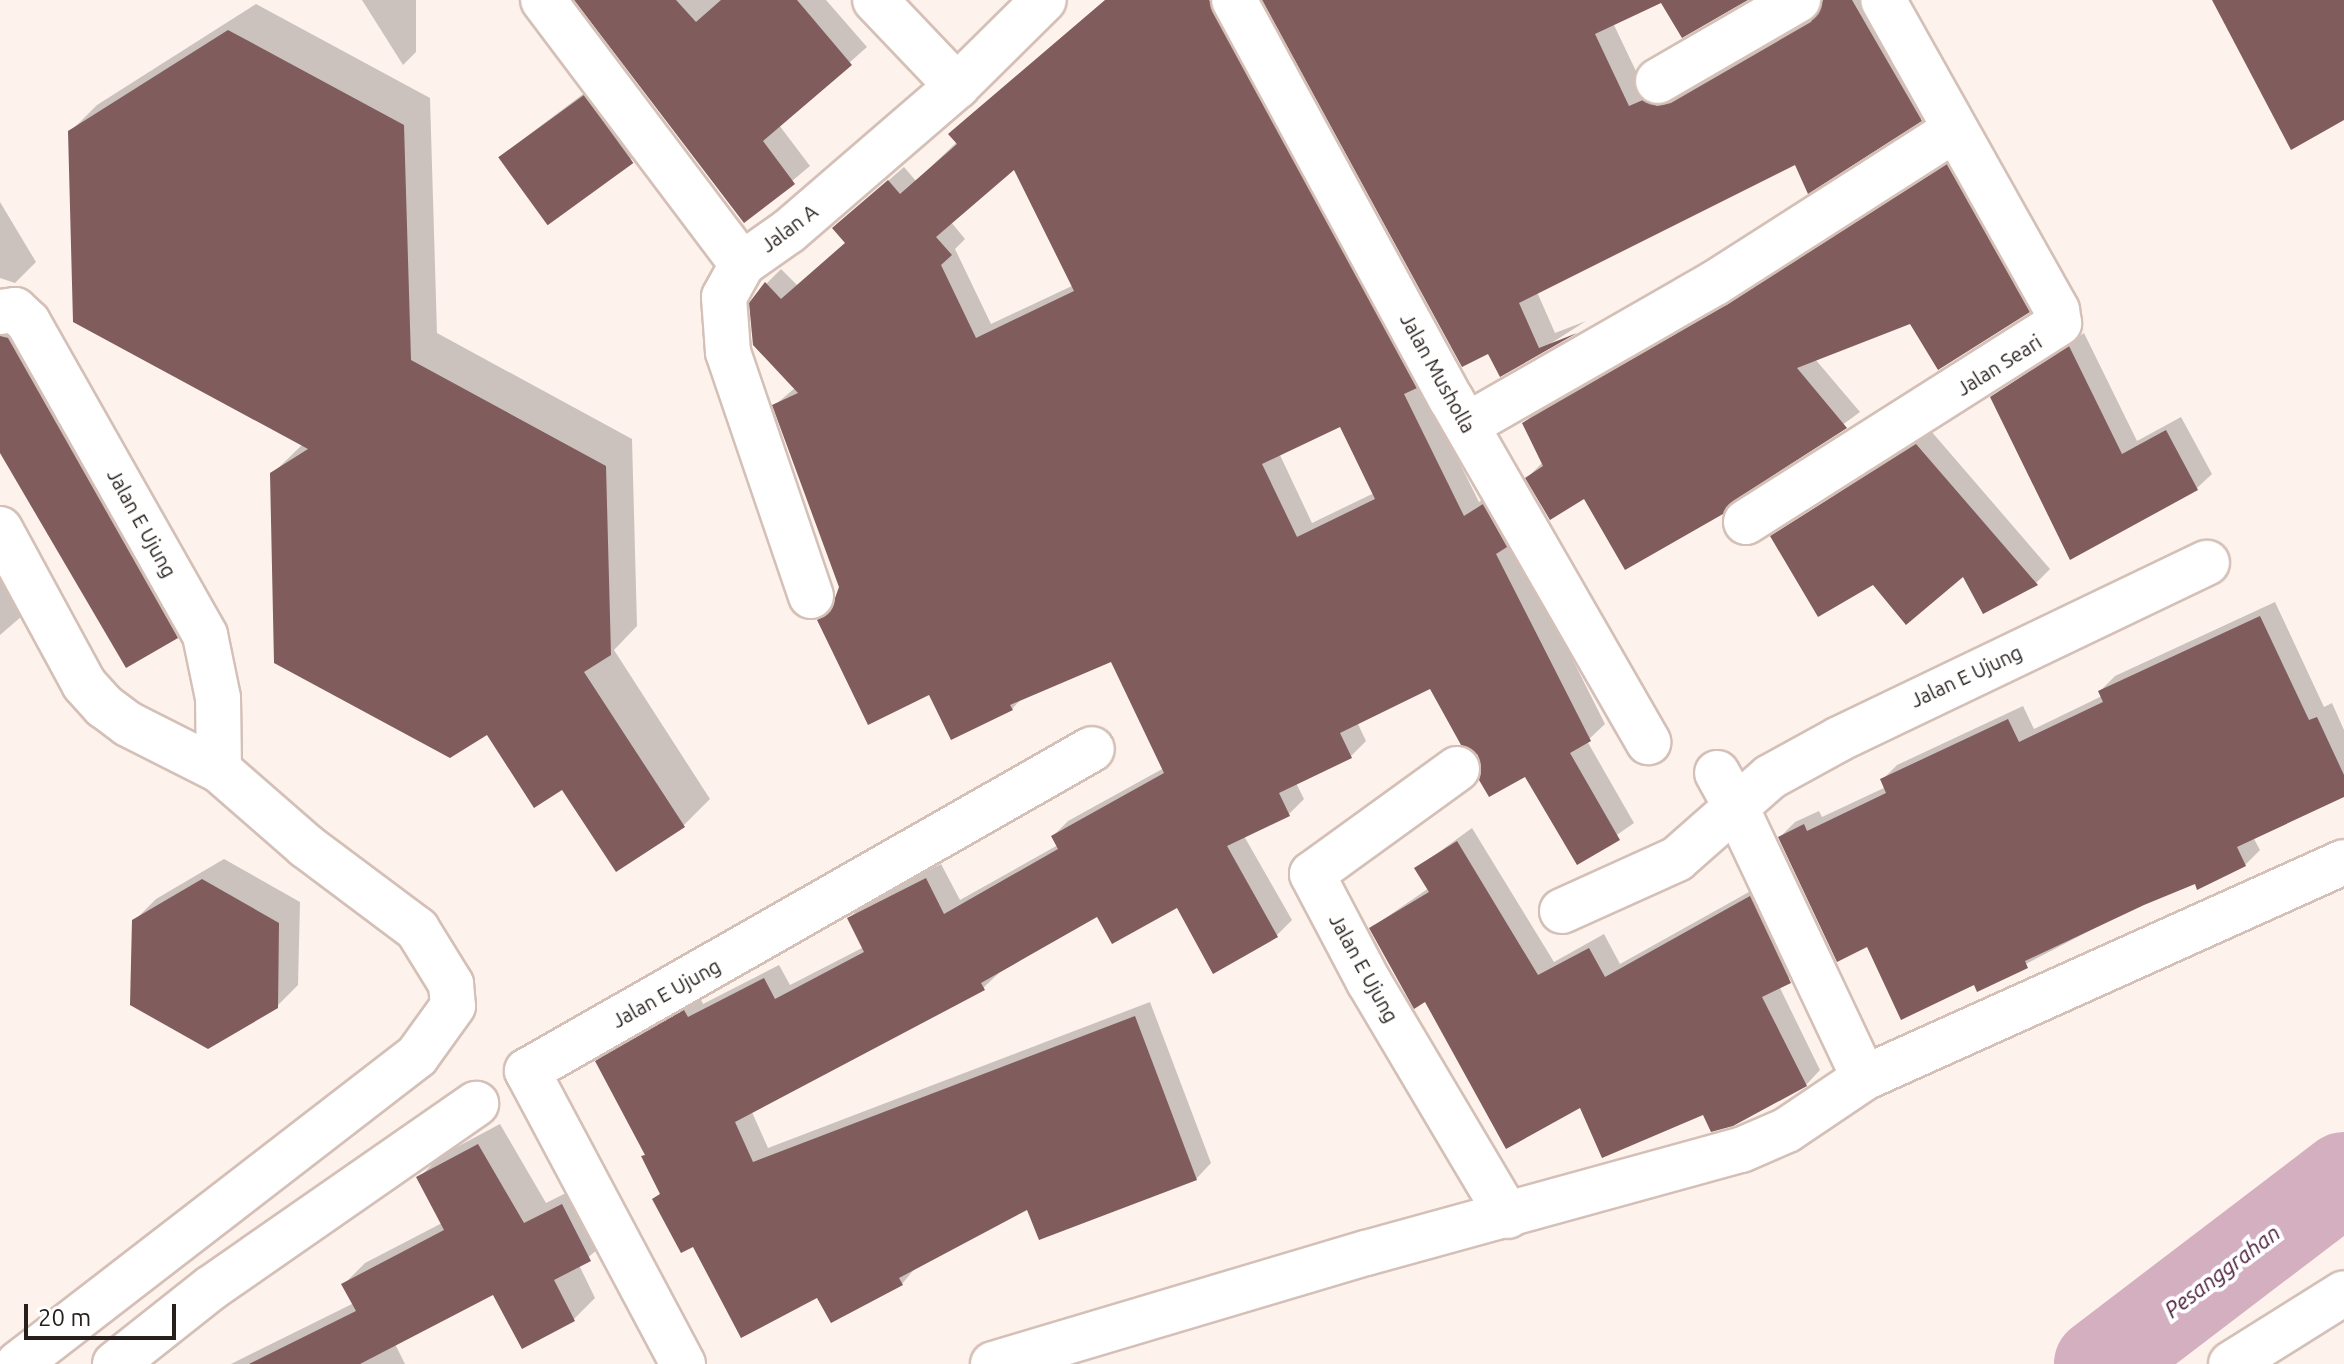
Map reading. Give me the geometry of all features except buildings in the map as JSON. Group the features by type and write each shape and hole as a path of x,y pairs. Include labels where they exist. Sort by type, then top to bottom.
{"street":[{"name":"Jalan A","path":"543,0 742,264 789,231 957,86 1044,0"},
{"path":"875,0 957,86"},
{"name":"Jalan Musholla","path":"1234,0 1467,425 1648,742"},
{"path":"1658,81 1798,0"},
{"name":"Jalan Seari","path":"1746,522 2059,323 2057,310 1883,0"},
{"path":"1467,425 1715,283 1954,130"},
{"path":"742,264 724,297 728,352 811,596"},
{"name":"Jalan E Ujung","path":"0,312 15,310 28,322 205,635 218,698 219,770"},
{"path":"0,529 94,695 128,724 219,770 306,846 417,929 451,984 453,1006 417,1056 18,1364"},
{"name":"Jalan E Ujung","path":"1562,911 1677,859 1726,790 1770,777 1839,739 2207,563"},
{"name":"Jalan E Ujung","path":"683,1364 527,1071 950,834 1092,749"},
{"name":"Jalan E Ujung","path":"1457,769 1312,874 1369,982 1508,1216"},
{"path":"1726,790 1864,1078"},
{"path":"993,1364 1366,1253 1741,1150 1787,1130 1864,1078 2344,862"},
{"path":"115,1364 211,1288 476,1104"},
{"path":"2231,1364 2344,1293"}],"waterway":[{"name":"Pesanggrahan","path":"2100,1364 2344,1178"}]}
